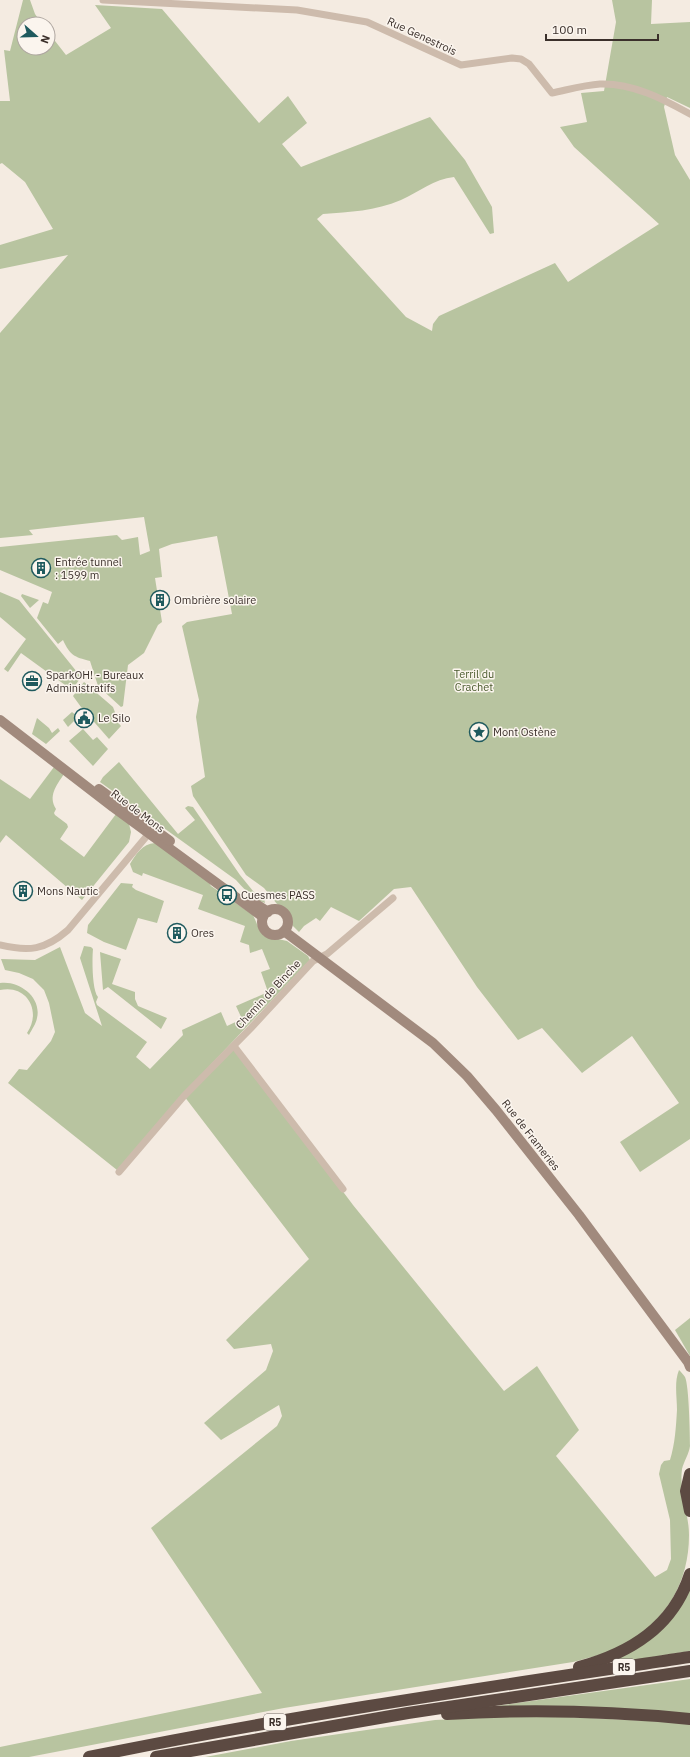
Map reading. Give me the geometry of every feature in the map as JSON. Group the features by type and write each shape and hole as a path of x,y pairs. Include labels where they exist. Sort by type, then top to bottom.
{"highway":[{"path":"690,1474 686,1491 690,1511"},
{"path":"558,1677 578,1667 622,1652 645,1637 667,1616 677,1603 686,1586 690,1574"},
{"name":"R5","path":"89,1757 311,1715 690,1657"},
{"name":"R5","path":"156,1757 408,1713 690,1671"},
{"path":"408,1713 425,1716 499,1711 580,1711 690,1719"}],"main road":[{"name":"Rue de Mons","path":"0,720 52,759 56,765 108,799 265,914"},
{"path":"277,910 285,914 288,923 284,931 279,935 269,934 263,929 262,920 265,914 277,910"},
{"path":"284,931 320,958"},
{"name":"Rue de Frameries","path":"320,958 433,1043 467,1076 496,1110 584,1221 689,1364"}],"street":[{"name":"Rue Genestrois","path":"103,0 292,10 367,22 461,65 512,58 521,59 529,64 552,93 600,84 629,87 659,98 690,114"},
{"path":"0,945 29,949 43,947 57,940 68,930 151,831"},
{"name":"Chemin de Binche","path":"119,1172 184,1096 234,1046 313,961 327,954 393,898"},
{"path":"234,1046 343,1189"}],"green space":[{"path":"23,0 30,0 36,16 19,16"},
{"name":"Terril du Crachet","path":"612,0 652,0 651,24 690,22 690,108 667,97 664,107 675,155 690,180 690,1139 640,1172 620,1142 679,1103 632,1036 582,1073 542,1028 518,1040 477,987 411,887 394,889 359,921 331,907 320,921 316,918 304,926 299,932 292,925 290,915 285,908 277,904 264,888 246,875 193,796 191,786 205,777 196,717 199,700 182,626 187,622 232,614 217,536 172,544 159,549 162,577 155,578 162,622 158,625 144,653 128,665 123,706 121,707 98,686 90,661 73,655 63,640 58,644 37,618 43,602 48,604 52,592 0,570 0,547 117,535 122,540 138,537 140,555 150,551 144,517 29,530 33,535 0,538 0,333 68,255 0,269 0,245 53,229 25,182 2,163 0,164 0,101 10,101 4,50 10,51 16,27 16,56 56,56 56,42 66,55 111,28 95,5 162,9 259,123 288,96 307,123 282,144 301,167 430,117 465,160 492,207 494,233 490,234 454,177 440,180 408,197 382,207 343,213 323,214 317,219 406,317 432,331 433,324 439,316 555,263 568,282 659,224 574,147 560,127 587,122 581,93 604,91 616,22"},
{"path":"0,592 19,600 81,677 72,690 21,653 8,672 4,669 26,639 0,617"},
{"path":"22,594 39,600 30,608 21,596"},
{"path":"84,682 113,707 116,715 114,718 121,726 109,739 73,696"},
{"path":"72,712 78,717 68,727 63,720"},
{"path":"37,718 49,728 52,733 58,728 60,731 46,744 32,734"},
{"path":"83,729 93,740 97,737 108,749 93,766 69,741"},
{"path":"119,762 178,834 195,820 185,808 188,806 193,807 240,875 253,891 264,899 265,903 253,897 236,880 100,782 103,777"},
{"path":"54,767 64,774 53,795 56,809 54,813 67,824 68,827 60,839 84,857 116,814 129,824 131,832 129,842 82,900 6,835 0,843 0,779 30,799"},
{"path":"155,843 208,881 211,886 253,915 260,931 264,936 287,941 308,956 310,960 182,1095 117,1170 8,1083 19,1069 27,1070 51,1041 55,1032 49,1003 44,990 33,979 19,973 5,970 1,959 35,960 60,947 85,1013 102,1026 80,958 84,946 91,947 93,949 94,981 98,997 96,1002 97,1005 147,1042 136,1057 150,1069 183,1035 182,1030 221,1012 227,1026 242,1019 236,1006 268,992 261,972 270,969 262,949 250,953 249,945 240,942 245,926 198,909 203,895 143,873 142,876 133,872 130,864 137,853 146,845"},
{"path":"121,883 133,884 132,887 136,890 164,901 157,923 138,918 126,950 104,942 87,933 88,925"},
{"path":"100,952 121,959 112,984 135,992 135,999 138,1006 167,1018 161,1029 108,987 103,990"},
{"path":"0,983 14,984 21,987 28,992 36,1003 38,1010 37,1018 29,1035 27,1033 33,1016 29,1001 18,991 10,989 0,990"},
{"path":"234,1046 353,1205 504,1391 537,1366 579,1430 556,1456 655,1577 667,1570 671,1559 670,1520 659,1474 661,1465 664,1461 670,1460 672,1454 677,1416 677,1375 679,1370 682,1373 685,1377 687,1390 690,1440 690,1446 682,1469 681,1478 689,1527 688,1552 685,1568 673,1598 654,1623 627,1643 608,1652 573,1662 284,1708 29,1757 0,1757 0,1747 262,1693 151,1528 277,1426 282,1416 279,1405 221,1440 204,1423 266,1370 273,1351 271,1344 234,1349 226,1340 309,1259 184,1096"},
{"path":"690,1318 690,1356 675,1330"},
{"path":"690,1582 690,1651 617,1663 615,1659 632,1651"},
{"path":"690,1679 690,1716 496,1706"},
{"path":"531,1715 690,1723 690,1757 205,1757 291,1741 435,1720"}],"place":[{"name":"Entrée tunnel : 1599 m","path":"41,568"},
{"name":"Ombrière solaire","path":"160,600"},
{"name":"SparkOH! - Bureaux Administratifs","path":"32,681"},
{"name":"Le Silo","path":"84,718"},
{"name":"Mont Ostène","path":"479,732"},
{"name":"Mons Nautic","path":"23,891"},
{"name":"Cuesmes PASS","path":"227,895"},
{"name":"Ores","path":"177,933"}]}
